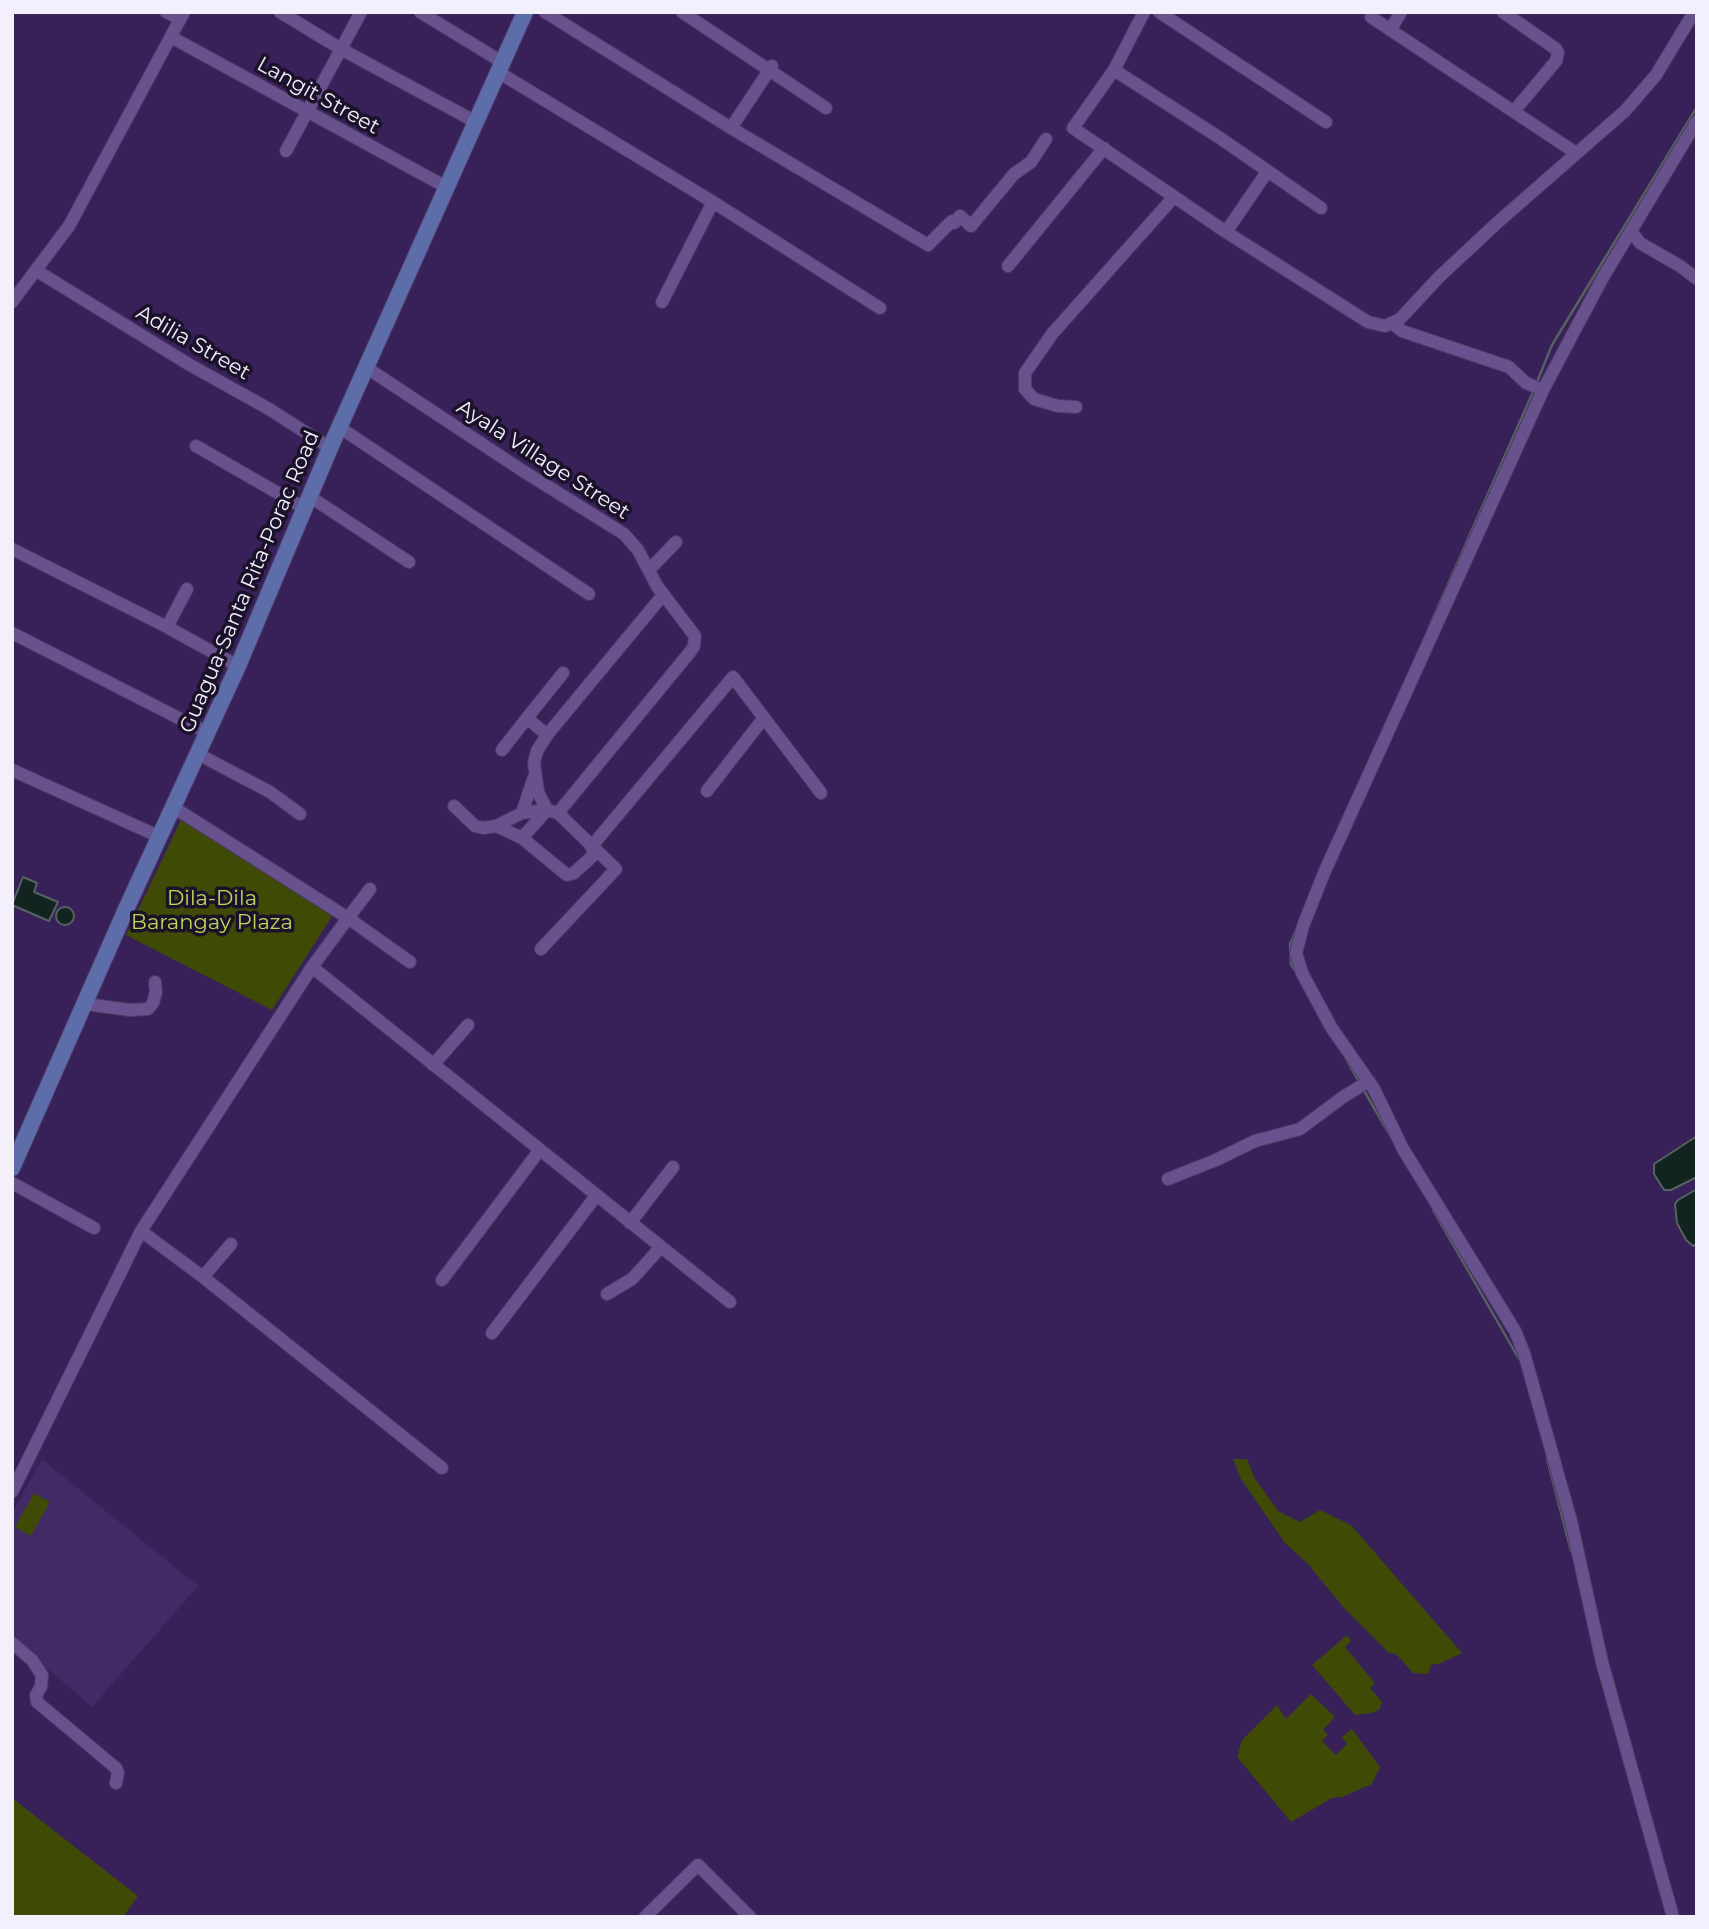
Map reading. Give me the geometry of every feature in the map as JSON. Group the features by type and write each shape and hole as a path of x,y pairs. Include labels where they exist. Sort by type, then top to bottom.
{"main road":[{"name":"Guagua-Santa Rita-Porac Road","path":"12,1168 158,836 238,666 330,448 525,12"}],"street":[{"path":"12,302 69,226 182,16 166,12"},
{"path":"280,12 341,49 474,121"},
{"path":"286,151 361,12"},
{"path":"420,12 500,67 880,308"},
{"path":"545,12 731,128 928,245 960,216 971,226 1014,174 1031,162 1046,139"},
{"path":"682,12 771,68 826,108"},
{"path":"1144,12 1114,70 1073,128 1173,198 1378,326 1393,324 1498,222 1625,111 1642,93 1675,46 1694,12"},
{"path":"1159,12 1326,122"},
{"path":"1390,30 1401,12"},
{"path":"1503,12 1558,53 1556,61 1515,110"},
{"path":"1370,17 1515,110 1576,153"},
{"name":"Langit Street","path":"171,37 446,187"},
{"path":"731,128 771,68"},
{"path":"1114,70 1220,138 1321,208"},
{"path":"1673,1917 1602,1662 1571,1521 1524,1353 1515,1331 1364,1084 1302,973 1296,953 1297,943 1324,873 1542,390 1590,300 1697,121"},
{"path":"1008,266 1104,148"},
{"path":"1226,232 1267,172"},
{"path":"1076,407 1058,406 1034,399 1025,389 1025,373 1052,334 1173,198"},
{"path":"662,302 713,202"},
{"path":"1631,231 1640,243 1697,279"},
{"name":"Adilia Street","path":"37,271 330,448"},
{"path":"1393,324 1402,331 1509,367 1526,383 1542,390"},
{"name":"Ayala Village Street","path":"367,368 624,534 638,550 663,595 694,631 694,646 553,812 522,838"},
{"path":"340,427 589,594"},
{"path":"196,446 307,502 409,562"},
{"path":"650,569 676,542"},
{"path":"12,548 238,666"},
{"path":"167,627 187,589"},
{"path":"541,949 616,869 553,812 538,792 535,756 547,735 663,595"},
{"path":"12,632 208,733"},
{"path":"502,750 564,673"},
{"path":"496,825 522,838 567,875 574,873 733,677 762,719 821,793"},
{"path":"527,718 547,735"},
{"path":"706,791 762,719"},
{"path":"198,754 270,792 300,814"},
{"path":"12,770 158,836"},
{"path":"522,813 535,774"},
{"path":"454,806 479,828 496,825 522,813 553,812"},
{"path":"173,807 348,918 410,962"},
{"path":"12,1492 141,1231 312,967 370,889"},
{"path":"312,967 730,1302"},
{"path":"85,1004 148,1009 156,992 155,982"},
{"path":"433,1065 468,1026"},
{"path":"1168,1179 1216,1160 1255,1140 1300,1129 1364,1084"},
{"path":"442,1280 539,1151"},
{"path":"630,1223 673,1167"},
{"path":"12,1183 94,1228"},
{"path":"492,1333 596,1196"},
{"path":"141,1231 204,1276 442,1468"},
{"path":"204,1276 231,1244"},
{"path":"607,1294 632,1279 660,1248"},
{"path":"12,1643 32,1660 42,1675 41,1687 36,1695 37,1702 109,1762 118,1773 116,1783"},
{"path":"645,1917 698,1865 750,1917"}],"shaded area":[{"path":"23,877 37,883 34,892 58,902 49,921 12,905"},
{"path":"61,907 69,907 74,916 72,923 61,925 56,920 56,912"},
{"path":"1697,1136 1697,1177 1671,1190 1664,1190 1654,1174 1654,1164"},
{"path":"1697,1189 1697,1244 1693,1246 1686,1240 1677,1223 1675,1204"},
{"path":"42,1459 198,1586 92,1707 12,1638 12,1513"}],"green space":[{"name":"Dila-Dila Barangay Plaza","path":"181,820 333,915 272,1010 126,935"},
{"path":"1233,1459 1247,1459 1254,1477 1278,1511 1300,1522 1320,1510 1351,1525 1462,1653 1431,1665 1428,1674 1413,1673 1396,1654 1389,1653 1344,1608 1308,1564 1285,1543 1241,1479"},
{"path":"34,1493 50,1502 31,1536 15,1527"},
{"path":"1347,1635 1351,1641 1345,1647 1375,1683 1370,1688 1382,1702 1379,1710 1371,1713 1355,1715 1312,1665"},
{"path":"1311,1694 1335,1717 1323,1730 1328,1735 1322,1741 1336,1755 1347,1744 1342,1737 1352,1729 1380,1767 1372,1784 1342,1797 1332,1798 1291,1822 1237,1757 1242,1740 1277,1705 1286,1719"},
{"path":"12,1798 138,1896 123,1917 12,1917"}],"waterway":[{"path":"1537,382 1552,345 1697,107"},
{"path":"1429,627 1533,392"},
{"path":"1297,928 1290,944 1291,964 1297,974"},
{"path":"1346,1059 1360,1083"},
{"path":"1363,1089 1388,1132"},
{"path":"1433,1210 1519,1359"},
{"path":"1547,1459 1571,1551"}]}
